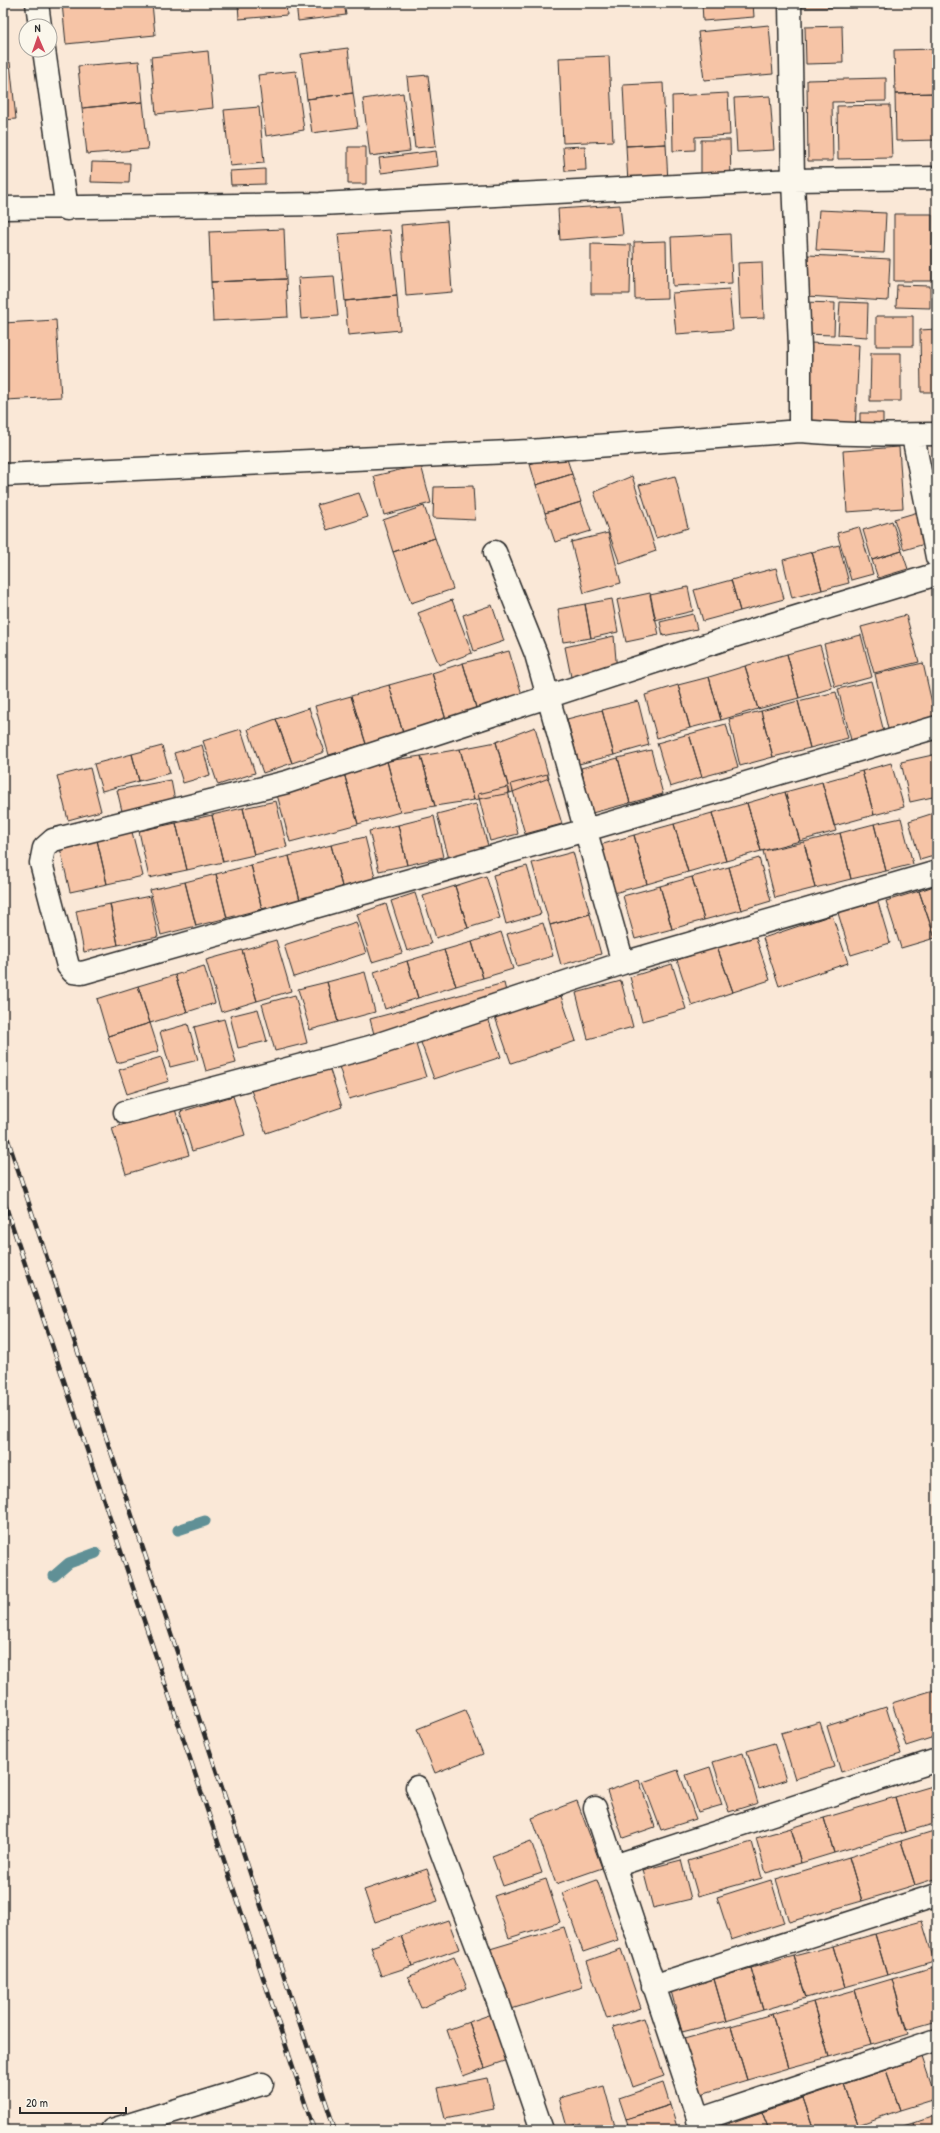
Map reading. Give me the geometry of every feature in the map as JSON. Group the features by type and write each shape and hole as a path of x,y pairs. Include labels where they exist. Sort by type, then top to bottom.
{"street":[{"path":"36,3 39,18"},
{"path":"790,3 793,180 800,347 800,431"},
{"path":"45,58 67,209"},
{"path":"3,208 67,209 320,204 793,180 937,178"},
{"path":"3,475 529,451 800,431 844,435 913,436 937,434"},
{"path":"913,436 937,557"},
{"path":"495,552 536,654 623,963"},
{"path":"937,574 737,635 288,782 53,840 44,848 41,863 68,966 73,972 90,972 586,830 937,727"},
{"path":"125,1112 370,1047 623,963 937,872"},
{"path":"614,1866 937,1760"},
{"path":"417,1787 497,1999 542,2130"},
{"path":"595,1808 700,2125 937,2040"},
{"path":"653,1986 937,1895"},
{"path":"112,2130 262,2084"}],"building":[{"path":"62,3 152,3 155,35 66,44"},
{"path":"238,3 286,3 287,15 239,19"},
{"path":"296,3 344,3 346,15 298,21"},
{"path":"702,3 753,3 754,17 703,21"},
{"path":"792,3 888,3 888,7 792,8"},
{"path":"769,25 773,74 704,80 698,32"},
{"path":"842,26 843,63 806,64 805,27"},
{"path":"348,48 353,93 307,99 301,54"},
{"path":"937,49 937,93 895,94 894,50"},
{"path":"208,51 213,108 156,114 151,57"},
{"path":"609,56 613,141 563,143 559,58"},
{"path":"139,61 143,102 82,108 78,66"},
{"path":"3,62 10,62 16,119 3,120"},
{"path":"296,71 304,130 266,136 258,75"},
{"path":"428,75 436,146 415,148 407,77"},
{"path":"886,78 886,101 832,102 833,161 808,161 807,80"},
{"path":"663,83 666,144 626,146 623,85"},
{"path":"353,93 358,127 312,133 307,99"},
{"path":"403,93 410,151 370,156 363,99"},
{"path":"728,93 730,135 695,137 695,150 673,151 672,96"},
{"path":"937,93 937,140 896,141 895,94"},
{"path":"770,96 774,150 737,152 734,98"},
{"path":"143,102 148,149 87,154 82,108"},
{"path":"890,105 892,158 838,159 837,106"},
{"path":"259,107 264,163 230,166 224,110"},
{"path":"701,140 730,140 731,179 701,179"},
{"path":"666,144 668,182 628,184 626,146"},
{"path":"585,146 586,170 565,171 563,147"},
{"path":"348,147 366,147 366,184 348,184"},
{"path":"436,151 438,166 381,173 379,158"},
{"path":"92,162 130,163 129,183 91,182"},
{"path":"265,169 265,184 231,185 230,171"},
{"path":"620,205 623,235 560,240 558,209"},
{"path":"819,210 886,213 884,253 816,250"},
{"path":"894,214 932,214 932,281 894,281"},
{"path":"447,221 452,292 406,296 401,225"},
{"path":"284,229 286,279 211,282 209,232"},
{"path":"390,230 397,296 345,301 338,234"},
{"path":"730,234 732,283 673,286 671,237"},
{"path":"666,241 667,298 635,299 634,242"},
{"path":"591,244 631,245 630,294 591,294"},
{"path":"808,255 890,259 888,301 806,296"},
{"path":"762,262 764,318 740,319 738,263"},
{"path":"334,276 338,316 301,319 298,278"},
{"path":"286,279 288,317 213,321 211,282"},
{"path":"897,285 930,286 930,308 896,307"},
{"path":"729,289 733,330 676,334 672,293"},
{"path":"397,296 400,330 348,335 345,301"},
{"path":"804,302 835,303 834,335 802,334"},
{"path":"840,302 868,303 867,337 838,335"},
{"path":"876,316 913,316 913,346 876,346"},
{"path":"56,320 61,397 6,400 3,323"},
{"path":"937,329 937,392 921,392 920,330"},
{"path":"810,343 859,345 855,431 806,428"},
{"path":"871,353 901,353 901,401 870,401"},
{"path":"860,413 883,413 883,432 860,432"},
{"path":"935,440 937,440 937,474"},
{"path":"899,447 903,508 847,512 843,451"},
{"path":"565,453 572,474 536,485 530,464"},
{"path":"421,465 431,503 384,515 374,476"},
{"path":"572,474 581,502 545,513 536,485"},
{"path":"632,476 656,551 620,564 594,492"},
{"path":"675,476 688,528 656,538 639,485"},
{"path":"473,486 475,520 433,518 434,487"},
{"path":"359,493 368,517 327,530 317,505"},
{"path":"581,502 591,531 555,542 545,513"},
{"path":"424,506 435,538 393,552 383,520"},
{"path":"918,512 928,543 904,550 894,519"},
{"path":"892,521 902,551 872,560 863,530"},
{"path":"859,527 873,574 851,580 837,533"},
{"path":"608,533 621,583 584,593 571,542"},
{"path":"435,538 453,589 411,603 393,552"},
{"path":"839,545 849,583 822,590 812,552"},
{"path":"902,551 908,569 878,578 872,560"},
{"path":"812,552 822,590 792,598 783,560"},
{"path":"776,568 784,599 740,611 731,580"},
{"path":"731,580 740,611 703,621 694,590"},
{"path":"688,587 693,611 655,620 650,595"},
{"path":"650,593 659,635 626,642 617,600"},
{"path":"612,599 618,632 591,638 585,604"},
{"path":"452,600 472,653 439,665 418,613"},
{"path":"585,604 591,638 563,642 558,609"},
{"path":"492,605 504,641 474,651 463,615"},
{"path":"693,614 697,629 663,636 660,622"},
{"path":"906,615 919,662 874,673 861,627"},
{"path":"861,635 872,677 835,687 824,644"},
{"path":"614,636 617,672 572,682 565,647"},
{"path":"820,645 832,688 799,698 787,654"},
{"path":"509,651 523,698 477,711 463,663"},
{"path":"787,654 799,698 758,709 745,666"},
{"path":"463,663 477,711 446,720 432,673"},
{"path":"923,663 936,721 889,733 875,674"},
{"path":"745,666 758,709 721,720 709,677"},
{"path":"432,673 446,720 403,733 389,685"},
{"path":"709,677 721,720 690,728 678,685"},
{"path":"871,681 884,732 851,740 838,689"},
{"path":"389,685 403,733 366,744 351,696"},
{"path":"678,685 690,728 657,738 645,695"},
{"path":"836,692 848,738 810,748 798,701"},
{"path":"351,696 366,744 329,755 315,706"},
{"path":"638,701 649,745 614,755 602,710"},
{"path":"798,701 810,748 773,757 761,711"},
{"path":"309,708 324,752 292,763 276,719"},
{"path":"602,710 614,755 579,764 567,719"},
{"path":"761,711 773,757 740,766 729,719"},
{"path":"276,719 292,763 263,773 248,729"},
{"path":"726,724 738,767 702,777 689,734"},
{"path":"535,727 549,778 510,793 496,742"},
{"path":"241,729 255,773 218,785 203,741"},
{"path":"689,734 702,777 670,787 657,743"},
{"path":"496,742 510,793 474,800 460,749"},
{"path":"202,745 210,775 183,783 174,753"},
{"path":"162,746 170,773 139,781 132,754"},
{"path":"460,749 474,800 435,806 421,756"},
{"path":"651,750 663,794 630,803 618,758"},
{"path":"132,754 139,781 102,791 94,764"},
{"path":"937,754 937,796 910,802 901,762"},
{"path":"421,756 435,806 400,812 387,761"},
{"path":"618,758 630,803 592,813 581,768"},
{"path":"387,761 400,812 358,824 344,773"},
{"path":"891,763 904,807 874,815 862,771"},
{"path":"90,768 101,811 68,820 57,776"},
{"path":"862,771 874,815 834,826 822,782"},
{"path":"344,773 358,824 290,842 276,791"},
{"path":"547,774 562,824 525,834 511,784"},
{"path":"171,780 175,801 122,811 117,790"},
{"path":"822,782 836,831 800,841 785,792"},
{"path":"507,787 518,834 490,841 478,794"},
{"path":"785,792 800,841 761,851 747,803"},
{"path":"276,801 287,847 254,855 243,808"},
{"path":"747,803 761,851 726,861 712,813"},
{"path":"476,804 489,849 449,859 437,814"},
{"path":"243,808 254,855 223,862 212,815"},
{"path":"937,812 937,855 920,860 909,821"},
{"path":"712,813 726,861 688,872 674,824"},
{"path":"212,815 223,862 187,870 176,823"},
{"path":"434,816 443,857 407,865 398,825"},
{"path":"901,818 913,864 886,871 874,824"},
{"path":"176,823 187,870 149,878 139,831"},
{"path":"674,824 688,872 647,884 634,835"},
{"path":"874,824 886,871 851,879 840,833"},
{"path":"398,825 407,865 379,871 369,831"},
{"path":"132,832 143,876 107,884 97,840"},
{"path":"840,833 851,879 815,888 804,842"},
{"path":"634,835 647,884 614,893 600,845"},
{"path":"365,837 376,881 343,890 331,845"},
{"path":"97,840 107,884 70,892 60,848"},
{"path":"804,842 815,888 775,898 763,851"},
{"path":"331,845 343,890 300,900 289,856"},
{"path":"573,852 590,914 550,925 532,863"},
{"path":"289,856 300,900 262,909 251,865"},
{"path":"759,858 771,901 741,910 729,867"},
{"path":"251,865 262,909 227,918 216,874"},
{"path":"527,866 541,914 506,924 493,875"},
{"path":"729,867 741,910 704,920 692,877"},
{"path":"216,874 227,918 196,926 185,882"},
{"path":"486,876 500,918 468,928 455,886"},
{"path":"692,877 704,920 672,929 660,886"},
{"path":"185,882 196,926 161,935 150,890"},
{"path":"937,885 937,937 935,938 919,891"},
{"path":"455,886 468,928 436,938 423,896"},
{"path":"660,886 672,929 635,939 623,896"},
{"path":"919,891 935,938 901,948 886,901"},
{"path":"415,893 431,944 407,951 391,901"},
{"path":"150,896 158,937 118,945 110,904"},
{"path":"877,899 890,943 851,955 837,910"},
{"path":"110,904 118,945 84,952 76,911"},
{"path":"386,904 402,953 372,962 357,914"},
{"path":"590,914 601,954 561,965 550,925"},
{"path":"832,915 848,963 779,986 763,938"},
{"path":"356,922 366,953 294,977 284,945"},
{"path":"543,923 553,956 517,966 507,934"},
{"path":"501,932 513,969 483,978 472,942"},
{"path":"755,935 770,980 733,992 717,947"},
{"path":"276,940 291,991 257,1001 242,950"},
{"path":"472,942 483,978 456,986 444,950"},
{"path":"717,947 733,992 692,1006 677,960"},
{"path":"242,950 257,1001 221,1012 206,960"},
{"path":"444,950 456,986 418,998 407,961"},
{"path":"407,961 418,998 385,1009 374,972"},
{"path":"672,964 686,1009 642,1021 630,977"},
{"path":"204,966 215,1003 187,1012 175,975"},
{"path":"365,972 375,1012 338,1022 327,982"},
{"path":"175,975 187,1012 150,1023 138,986"},
{"path":"621,981 633,1027 588,1039 576,993"},
{"path":"327,982 338,1022 310,1030 298,989"},
{"path":"504,983 508,1000 375,1038 370,1019"},
{"path":"138,986 150,1023 108,1036 97,999"},
{"path":"295,995 307,1043 275,1051 262,1004"},
{"path":"561,996 576,1041 511,1063 495,1017"},
{"path":"258,1009 267,1041 238,1048 230,1016"},
{"path":"487,1015 501,1057 434,1079 419,1037"},
{"path":"224,1019 236,1063 206,1071 194,1027"},
{"path":"150,1023 159,1051 117,1063 108,1036"},
{"path":"188,1024 198,1060 170,1067 160,1032"},
{"path":"415,1041 426,1077 349,1099 338,1063"},
{"path":"161,1057 169,1081 127,1094 119,1070"},
{"path":"328,1064 342,1107 266,1133 251,1090"},
{"path":"233,1096 245,1135 192,1151 180,1112"},
{"path":"175,1109 189,1155 126,1174 112,1128"},
{"path":"937,1689 937,1736 906,1746 892,1703"},
{"path":"886,1707 901,1754 841,1772 827,1726"},
{"path":"465,1710 483,1754 435,1773 417,1729"},
{"path":"820,1722 834,1767 795,1779 781,1733"},
{"path":"774,1743 786,1780 759,1789 747,1751"},
{"path":"743,1753 758,1803 729,1812 713,1762"},
{"path":"710,1767 722,1805 698,1812 686,1775"},
{"path":"678,1770 696,1819 661,1830 643,1782"},
{"path":"639,1780 655,1827 623,1838 607,1791"},
{"path":"936,1785 937,1823 905,1832 895,1797"},
{"path":"895,1797 905,1832 834,1853 824,1818"},
{"path":"577,1801 602,1868 556,1884 532,1818"},
{"path":"824,1818 834,1853 801,1863 791,1828"},
{"path":"791,1828 801,1863 766,1873 756,1838"},
{"path":"937,1830 937,1878 915,1885 901,1841"},
{"path":"531,1841 542,1873 503,1886 492,1856"},
{"path":"901,1841 915,1885 862,1901 849,1857"},
{"path":"752,1842 762,1878 698,1896 688,1861"},
{"path":"849,1857 862,1901 789,1922 776,1879"},
{"path":"681,1860 691,1899 653,1908 643,1870"},
{"path":"427,1869 438,1901 375,1922 364,1890"},
{"path":"546,1879 560,1922 509,1938 494,1896"},
{"path":"597,1880 618,1940 583,1952 562,1893"},
{"path":"771,1880 784,1923 731,1940 717,1897"},
{"path":"448,1920 459,1949 412,1966 401,1936"},
{"path":"922,1921 934,1961 887,1975 875,1934"},
{"path":"564,1927 583,1987 508,2010 490,1949"},
{"path":"875,1934 887,1975 845,1987 833,1946"},
{"path":"401,1936 412,1966 381,1976 371,1947"},
{"path":"833,1946 845,1987 806,1998 794,1956"},
{"path":"621,1949 641,2008 607,2019 587,1961"},
{"path":"794,1956 806,1998 763,2010 751,1968"},
{"path":"454,1957 467,1988 421,2008 408,1977"},
{"path":"937,1966 937,2021 906,2030 892,1979"},
{"path":"751,1968 763,2010 726,2021 714,1979"},
{"path":"714,1979 726,2021 682,2032 671,1991"},
{"path":"892,1979 908,2034 871,2045 855,1990"},
{"path":"855,1990 871,2045 829,2057 813,2002"},
{"path":"813,2002 829,2057 788,2068 772,2014"},
{"path":"492,2014 508,2060 485,2068 469,2022"},
{"path":"772,2014 788,2068 747,2080 731,2026"},
{"path":"644,2018 664,2076 633,2087 613,2027"},
{"path":"469,2022 485,2068 463,2076 447,2030"},
{"path":"731,2026 747,2080 701,2094 684,2039"},
{"path":"937,2054 937,2070 933,2055"},
{"path":"922,2057 936,2099 900,2110 886,2070"},
{"path":"886,2070 900,2110 858,2125 844,2084"},
{"path":"487,2078 494,2109 445,2119 438,2088"},
{"path":"663,2083 670,2105 626,2119 619,2098"},
{"path":"844,2084 858,2125 843,2130 814,2130 803,2098"},
{"path":"604,2086 616,2130 582,2130 581,2123 567,2127 559,2098"},
{"path":"803,2098 814,2130 769,2130 762,2112"},
{"path":"670,2105 678,2130 629,2130 626,2119"},
{"path":"762,2112 769,2130 719,2130 718,2127"},
{"path":"937,2115 937,2130 916,2130 914,2123"},
{"path":"914,2123 916,2130 891,2130"}],"waterway":[{"path":"178,1530 205,1521"},
{"path":"54,1576 69,1563 96,1553"}],"railway":[{"path":"3,1125 335,2130"},
{"path":"3,1198 314,2130"}]}
